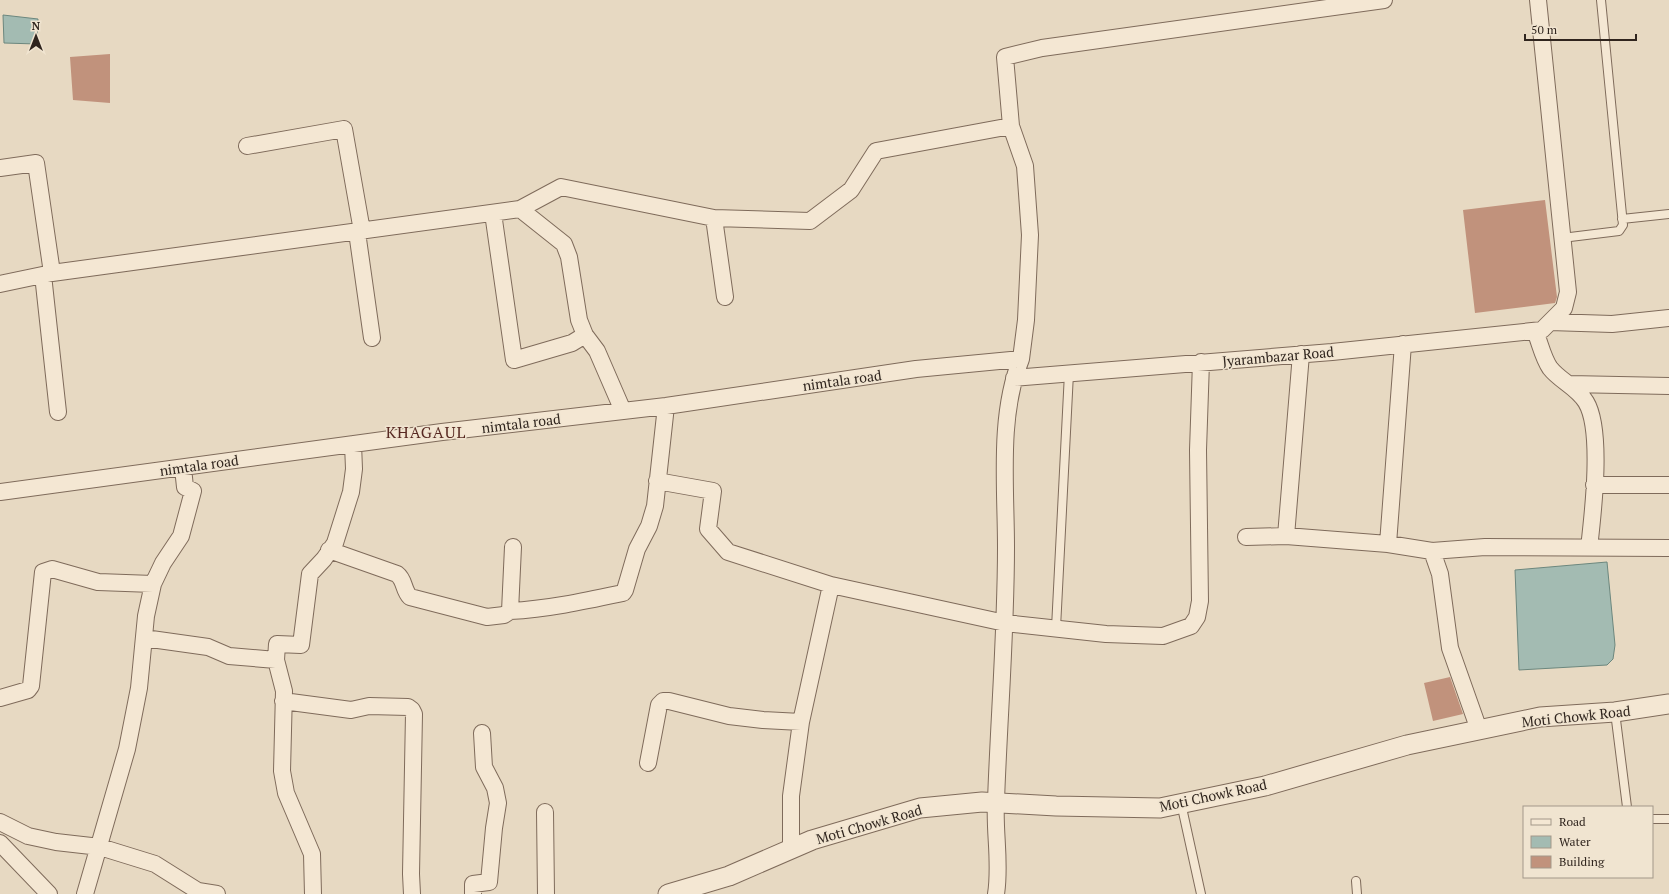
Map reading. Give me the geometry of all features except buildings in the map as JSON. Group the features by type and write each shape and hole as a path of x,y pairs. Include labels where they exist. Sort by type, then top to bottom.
{"street":[{"path":"996,894 999,876 995,803 1005,623 1005,454 1009,405 1014,378 1021,359 1026,320 1030,235 1024,166 1011,126 1005,57 1042,48 1384,0"},
{"path":"1538,0 1568,292 1564,308 1542,328 1550,368 1569,384 1586,402 1592,415 1595,437 1594,485 1589,548"},
{"path":"0,283 47,274 520,209 561,188 714,218 810,221 851,190 876,151 1011,126"},
{"path":"247,146 344,129 360,231 372,338"},
{"path":"0,168 36,163 58,412"},
{"path":"520,209 564,244 569,257 579,320 585,335 597,351 623,411"},
{"path":"493,213 514,360 572,343 585,335"},
{"path":"714,218 725,297"},
{"name":"Jyarambazar Road","path":"1014,378 1301,354 1542,328 1612,324 1669,318"},
{"path":"1388,544 1403,344"},
{"path":"1286,536 1301,354"},
{"name":"nimtala road","path":"0,492 353,444 666,406 916,369 1021,359"},
{"path":"657,481 713,491 708,529 728,552 831,585 1005,623 1106,634 1163,636 1191,626 1197,617 1200,601 1201,570 1198,450 1201,362"},
{"path":"1569,384 1669,386"},
{"path":"329,550 397,574 403,580 406,592 410,597 487,617 504,615 510,611 538,610 623,593 637,548 649,526 655,506 666,406"},
{"path":"313,894 312,854 286,793 282,771 284,691 276,660 277,644 301,645 310,574 334,543 351,492 354,469 353,444"},
{"path":"85,894 100,847 127,749 139,688 146,616 153,584 163,563 181,536 194,491 185,487 183,468"},
{"path":"1594,485 1669,485"},
{"path":"1246,536 1286,536 1388,544 1432,551 1485,547 1669,548"},
{"path":"510,611 513,546"},
{"path":"1432,551 1440,574 1450,648 1479,730"},
{"path":"0,698 28,690 31,686 43,572 52,569 98,582 153,584"},
{"path":"791,850 792,796 802,722 831,585"},
{"path":"144,638 208,647 229,656 276,660"},
{"path":"283,701 351,710 368,706 408,707 412,710 414,714 411,874 412,894"},
{"path":"648,763 659,704 663,701 669,701 729,716 802,722"},
{"name":"Moti Chowk Road","path":"668,894 729,876 812,840 920,808 982,802 1056,806 1160,808 1265,786 1407,745 1540,717 1615,712 1669,704"},
{"path":"473,894 473,884 489,882 494,828 498,804 495,788 484,767 482,733"},
{"path":"545,812 546,894"},
{"path":"0,822 28,836 70,844 100,847 156,864 198,891 217,894"},
{"path":"0,843 49,894"}],"lane":[{"path":"1562,238 1619,231 1623,225 1600,0"},
{"path":"1622,219 1669,214"},
{"path":"1056,628 1069,373"},
{"path":"1615,712 1627,806"},
{"path":"1181,804 1201,894"},
{"path":"1653,819 1669,819"},
{"path":"1356,881 1356,894"}],"water":[{"path":"3,15 38,19 37,44 4,43"},
{"path":"1607,562 1615,645 1613,659 1607,665 1519,670 1515,570"}],"district":[{"name":"KHAGAUL","path":"426,432"}]}
